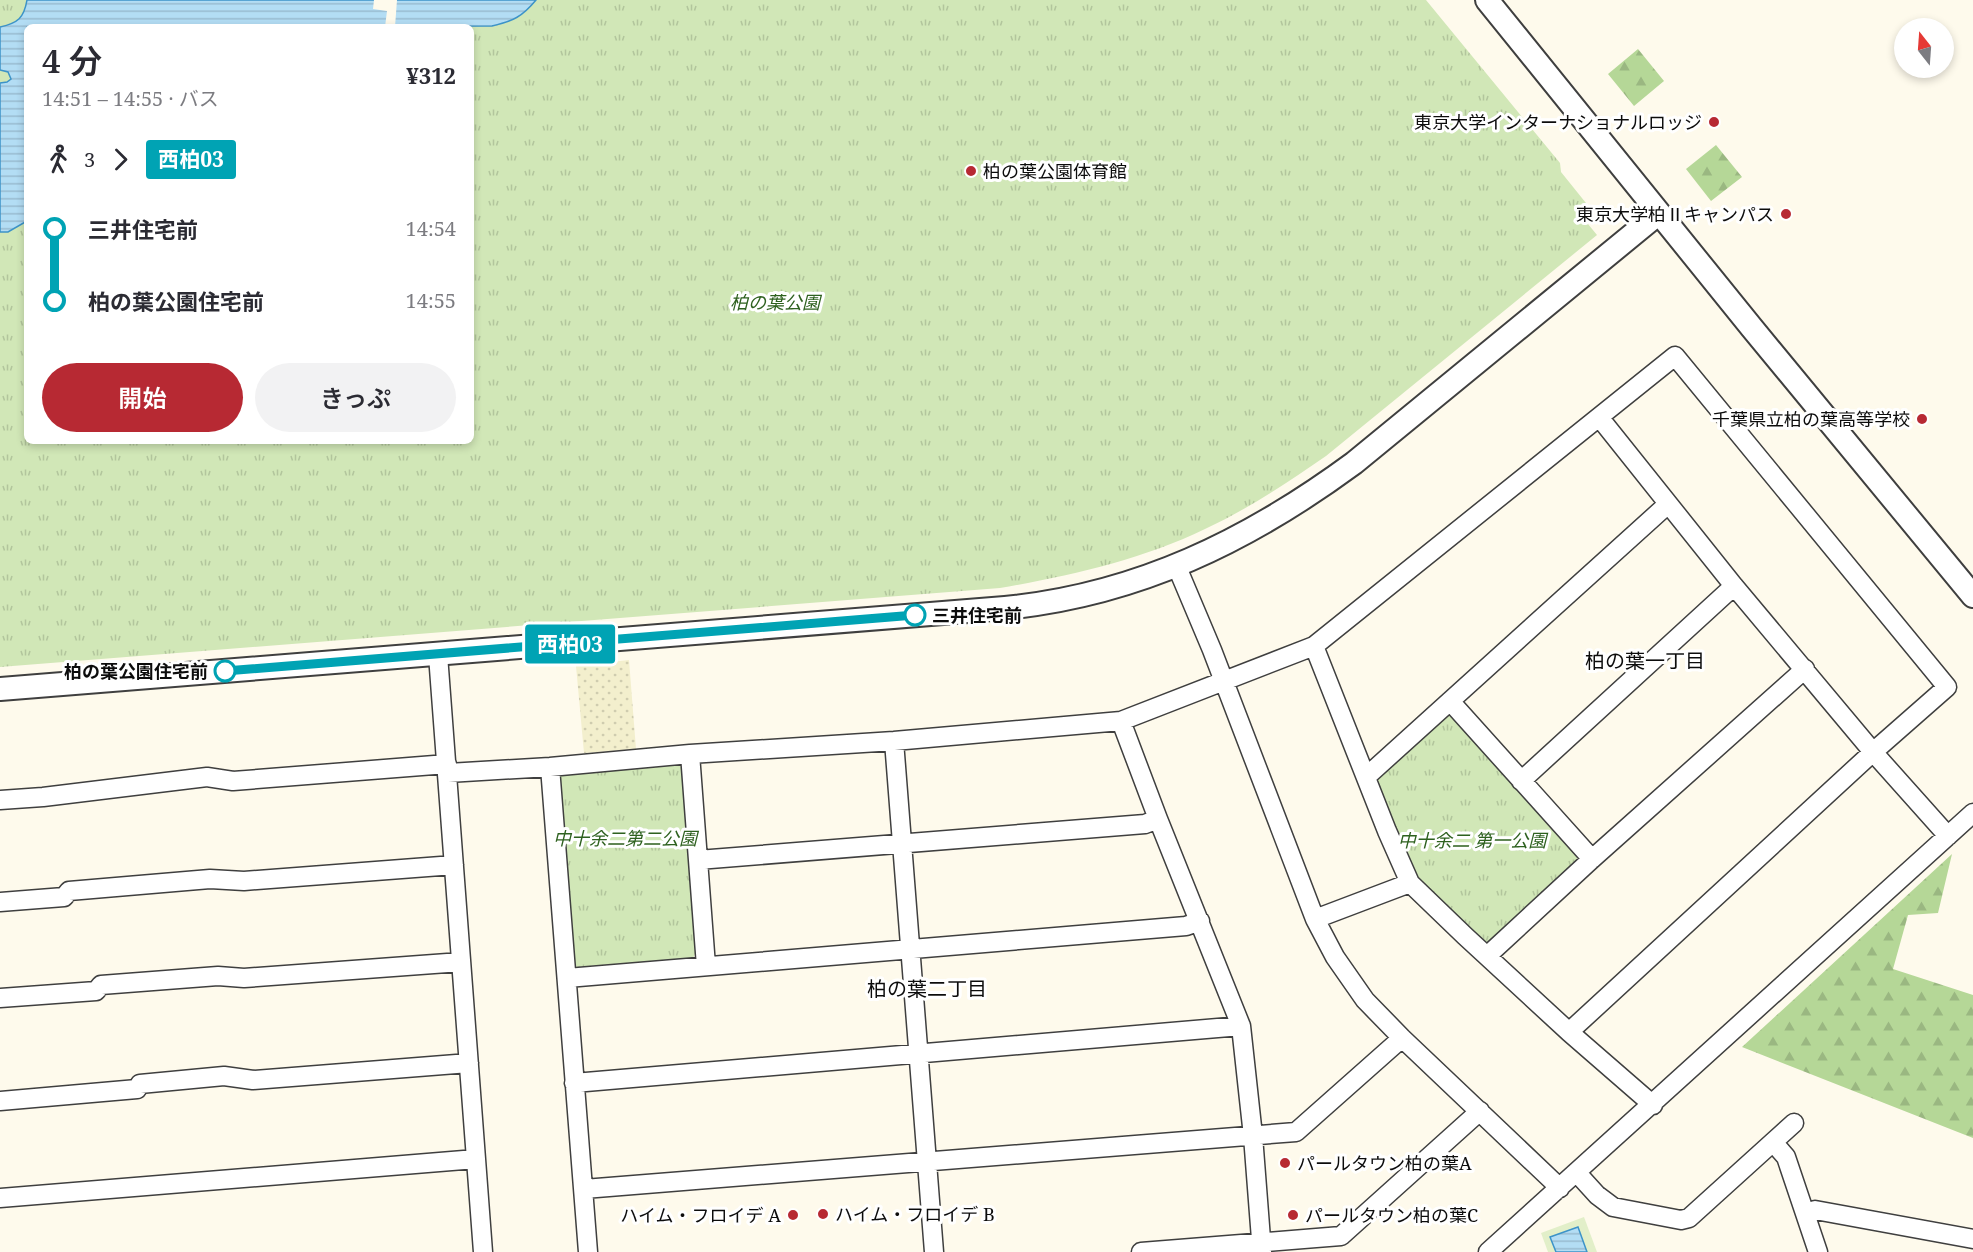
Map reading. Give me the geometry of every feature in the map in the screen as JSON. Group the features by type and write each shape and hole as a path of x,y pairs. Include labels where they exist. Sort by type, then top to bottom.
{"street":[{"path":"1486,0 1973,596"},
{"path":"0,689 1042,604 1125,584 1177,567 1255,528 1326,484 1659,213"},
{"path":"0,800 207,777 233,780 447,768 550,767 1121,721 1314,646 1675,356 1947,687 1873,752 1569,1032"},
{"path":"1599,417 1734,586 1873,752 1948,836"},
{"path":"1366,777 1668,504"},
{"path":"1177,567 1224,681 1315,919 1335,957 1365,1000 1402,1038 1560,1188"},
{"path":"1521,781 1734,586"},
{"path":"1314,646 1410,883 1569,1032 1653,1105"},
{"path":"438,655 483,1252"},
{"path":"1487,956 1805,669"},
{"path":"1450,701 1592,859"},
{"path":"1121,721 1242,1026 1261,1247"},
{"path":"894,741 934,1252"},
{"path":"690,754 706,966"},
{"path":"550,767 588,1252"},
{"path":"1488,1252 1973,813"},
{"path":"698,860 1145,825 1158,819"},
{"path":"0,902 64,897 69,891 210,879 244,881 454,865"},
{"path":"1315,919 1410,883"},
{"path":"567,978 1186,926 1200,921"},
{"path":"0,998 96,991 101,986 113,984 218,976 244,978 461,962"},
{"path":"574,1083 1242,1026"},
{"path":"584,1189 1296,1132 1402,1038"},
{"path":"0,1101 137,1089 140,1084 224,1076 253,1080 469,1063"},
{"path":"1141,1252 1261,1247 1341,1236 1480,1111"},
{"path":"1577,1173 1597,1195 1613,1207 1681,1220 1689,1218 1794,1123"},
{"path":"1773,1142 1786,1157 1818,1252"},
{"path":"0,1198 476,1159"},
{"path":"1805,1213 1815,1210 1973,1239"}],"shaded area":[{"path":"629,660 636,749 584,753 576,666"}],"green space":[{"name":"柏の葉公園","path":"0,0 1426,0 1560,163 1561,172 1590,208 1588,224 1597,235 1326,456 1237,513 1156,550 1104,566 1000,588 0,667"},
{"path":"1638,49 1664,81 1634,106 1608,74"},
{"path":"1716,145 1742,177 1711,201 1686,169"},
{"name":"中十余二 第一公園","path":"1443,716 1453,716 1577,855 1577,861 1488,942 1480,941 1416,882 1376,784 1378,774"},
{"name":"中十余二第二公園","path":"676,763 684,769 697,950 693,958 577,967 572,962 557,779 563,773"},
{"path":"1952,854 1938,913 1908,915 1893,969 1973,995 1973,1138 1742,1047"},
{"path":"1584,1217 1597,1252 1548,1252 1541,1233"}],"water":[{"path":"27,0 536,0 517,18 492,26 474,26 474,24 24,24 24,223 8,232 0,232 0,83 11,79 8,72 0,70 0,27 19,19"},
{"path":"1578,1227 1587,1252 1556,1252 1550,1237"}],"pier":[{"path":"374,0 397,0 395,24 385,24 387,11 373,9"}],"bus line":[{"name":"西柏03","path":"225,671 915,615"}],"place":[{"name":"東京大学インターナショナルロッジ","path":"1714,122"},
{"name":"柏の葉公園体育館","path":"971,171"},
{"name":"東京大学柏Ⅱキャンパス","path":"1786,214"},
{"name":"千葉県立柏の葉高等学校","path":"1922,419"},
{"name":"三井住宅前","path":"915,615"},
{"name":"柏の葉公園住宅前","path":"225,671"},
{"name":"パールタウン柏の葉A","path":"1285,1163"},
{"name":"ハイム・フロイデ B","path":"823,1214"},
{"name":"ハイム・フロイデ A","path":"793,1215"},
{"name":"パールタウン柏の葉C","path":"1293,1215"}],"district":[{"name":"柏の葉一丁目","path":"1645,660"},
{"name":"柏の葉二丁目","path":"927,988"}]}
